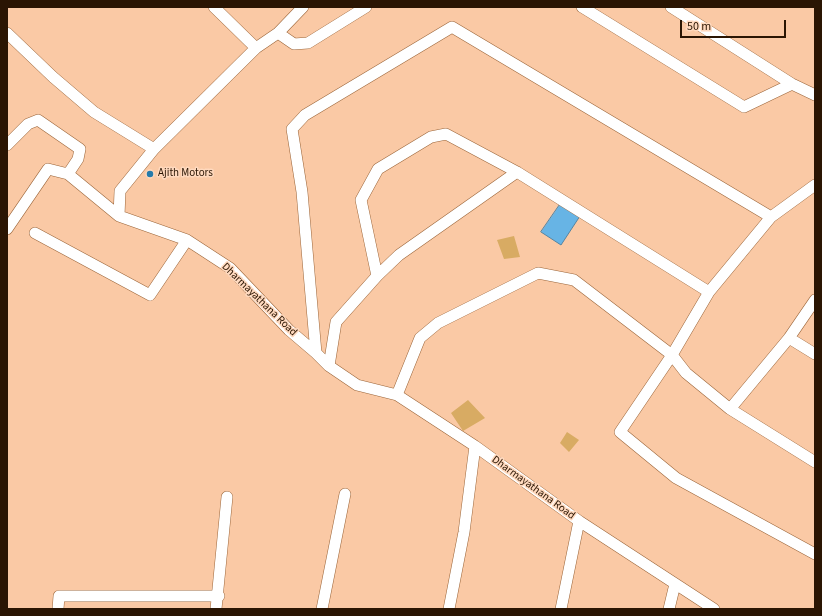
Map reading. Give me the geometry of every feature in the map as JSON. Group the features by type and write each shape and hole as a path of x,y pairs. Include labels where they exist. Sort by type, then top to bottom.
{"street":[{"path":"214,7 256,48"},
{"path":"119,216 120,191 154,149 256,48 278,33 303,7"},
{"path":"278,33 294,44 308,43 366,7"},
{"path":"582,7 744,108 792,84"},
{"path":"672,7 792,84 815,96"},
{"path":"316,352 302,192 292,129 305,115 452,27 771,217"},
{"path":"7,33 53,77 94,112 154,149"},
{"path":"7,145 28,124 38,120 80,149 78,159 68,174"},
{"path":"377,276 360,200 378,170 431,137 446,134 517,172 709,292"},
{"path":"7,229 48,169 68,174 119,216"},
{"path":"329,366 336,322 377,276 399,255 517,172"},
{"path":"815,185 771,217 709,292 672,355 620,432 676,478 815,554"},
{"name":"Dharmayathana Road","path":"119,216 187,240 230,268 289,330 316,352 329,366 357,385 397,395 475,446 579,520 714,609"},
{"path":"35,233 150,295 187,240"},
{"path":"397,395 420,338 438,323 538,273 574,280 672,355 686,373 730,408 815,462"},
{"path":"730,408 790,338 815,300"},
{"path":"790,338 815,354"},
{"path":"449,609 464,532 475,446"},
{"path":"322,609 345,494"},
{"path":"216,609 227,496"},
{"path":"560,609 579,520"},
{"path":"669,609 675,584"},
{"path":"58,609 59,596 218,596"}],"water":[{"path":"561,203 580,216 561,245 541,232"}],"building":[{"path":"514,236 520,257 504,259 497,240"},
{"path":"468,400 485,418 463,431 451,413"},
{"path":"567,432 579,440 569,452 560,443"}],"place":[{"name":"Ajith Motors","path":"150,174"}]}
